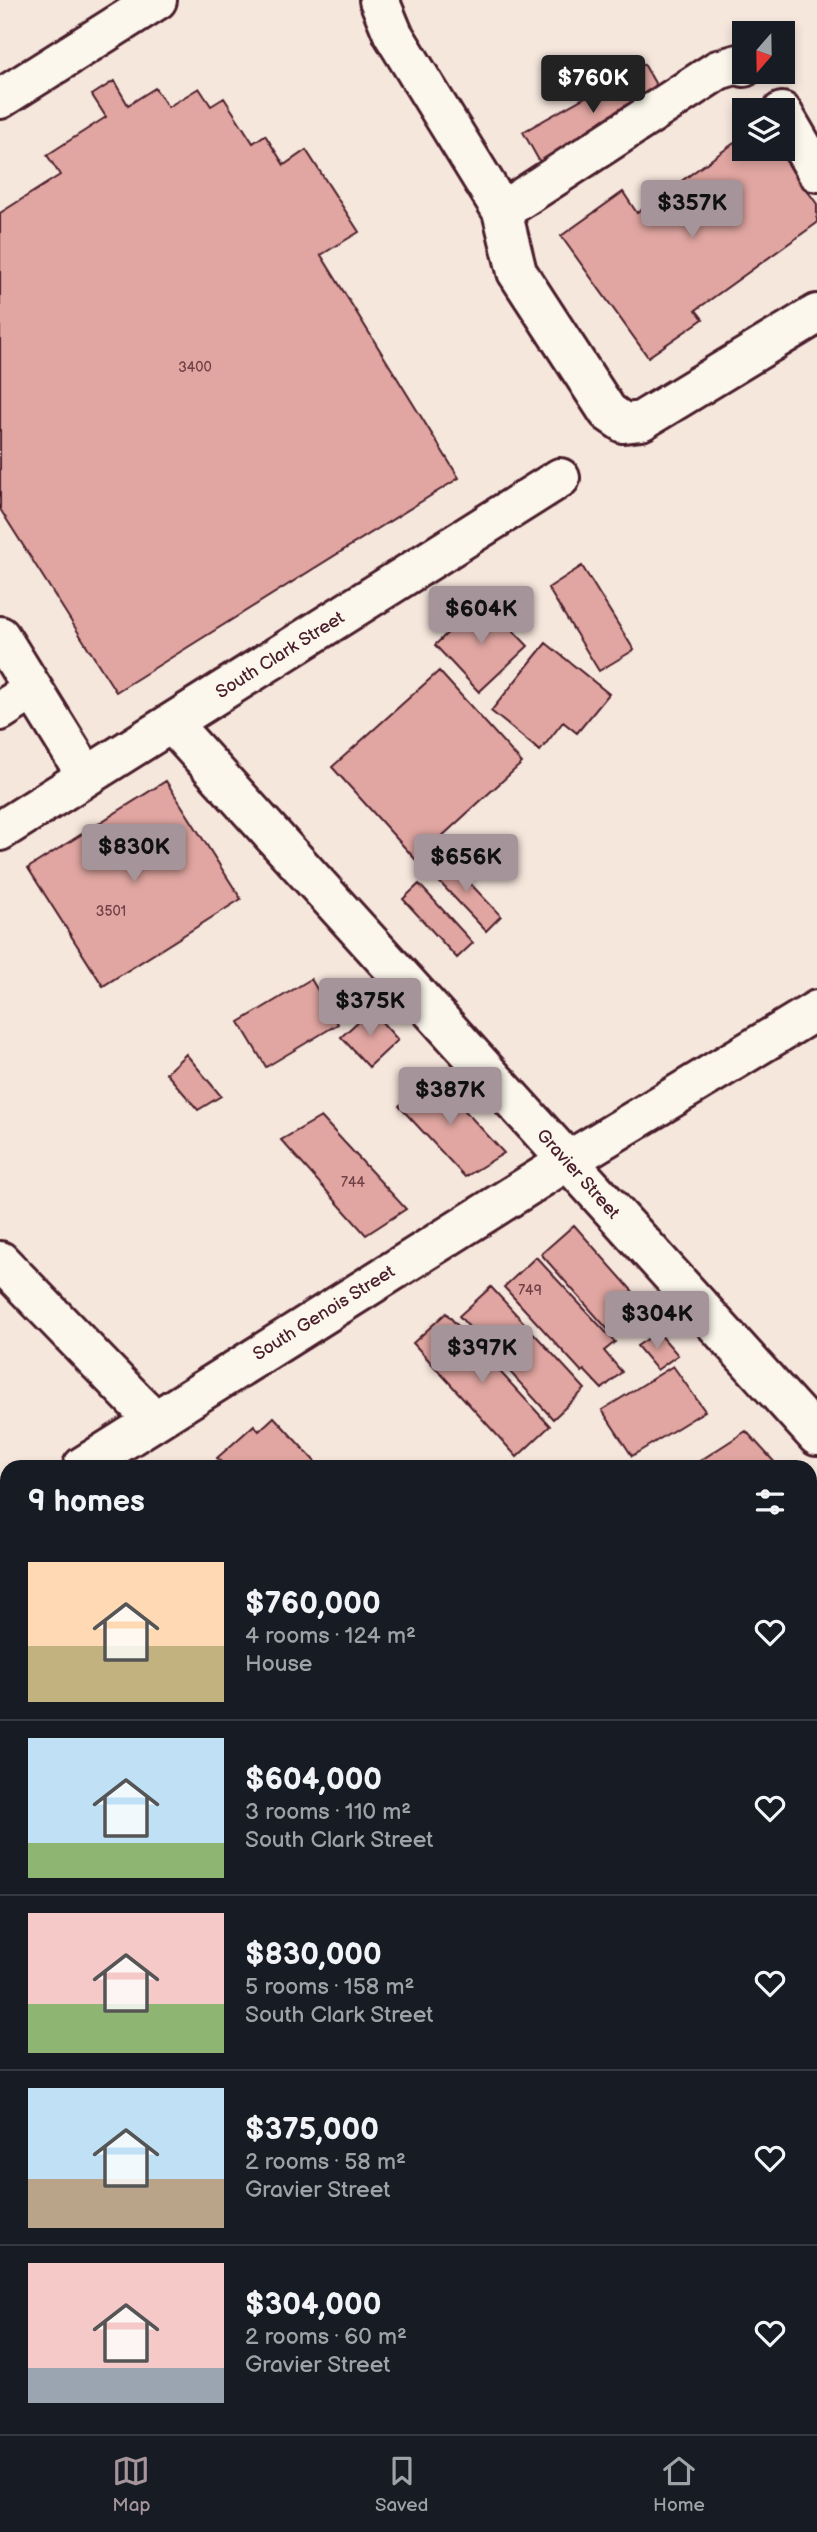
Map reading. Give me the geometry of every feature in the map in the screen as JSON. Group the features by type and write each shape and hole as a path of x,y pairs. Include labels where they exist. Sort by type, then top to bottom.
{"street":[{"path":"0,99 157,0"},
{"path":"379,0 393,34 502,212 517,272 607,412 624,423 640,421 817,314"},
{"path":"502,212 718,71 732,66"},
{"path":"795,134 817,172"},
{"name":"South Clark Street","path":"0,831 560,478"},
{"path":"0,636 86,775"},
{"path":"0,711 33,690"},
{"name":"Gravier Street","path":"172,724 817,1436"},
{"name":"South Genois Street","path":"91,1460 566,1161 817,1010"},
{"path":"0,1261 154,1420"}],"building":[{"path":"644,64 663,97 542,166 523,132"},
{"path":"114,81 128,105 155,88 168,107 199,88 211,106 224,98 253,143 265,135 284,165 306,150 359,232 321,255 459,478 116,692 0,509 0,213 60,175 47,155 106,117 92,95"},
{"path":"732,145 732,161 786,161 817,204 817,223 696,310 703,319 648,357 561,236 623,192 637,213"},
{"path":"582,566 634,650 599,671 548,588"},
{"path":"483,599 528,646 479,692 435,645"},
{"path":"546,643 609,694 577,733 563,722 540,751 491,711"},
{"path":"439,671 522,763 416,860 332,767"},
{"path":"166,781 241,899 103,986 28,868"},
{"path":"446,858 501,916 486,931 430,872"},
{"path":"419,884 473,943 457,958 403,899"},
{"path":"311,979 338,1024 266,1067 239,1022"},
{"path":"371,1010 398,1040 369,1067 341,1037"},
{"path":"186,1054 221,1096 198,1110 166,1073"},
{"path":"432,1075 504,1153 465,1177 399,1106"},
{"path":"321,1117 406,1209 366,1235 281,1140"},
{"path":"574,1225 643,1303 610,1332 541,1254"},
{"path":"536,1257 615,1342 604,1351 622,1372 602,1389 584,1370 582,1372 504,1287"},
{"path":"491,1287 585,1389 553,1419 459,1316"},
{"path":"446,1313 550,1426 517,1457 413,1343"},
{"path":"658,1332 678,1355 657,1370 637,1346"},
{"path":"673,1366 705,1411 632,1456 602,1410"},
{"path":"274,1417 313,1460 217,1458 254,1425 259,1431"},
{"path":"746,1431 773,1460 701,1460"}]}
